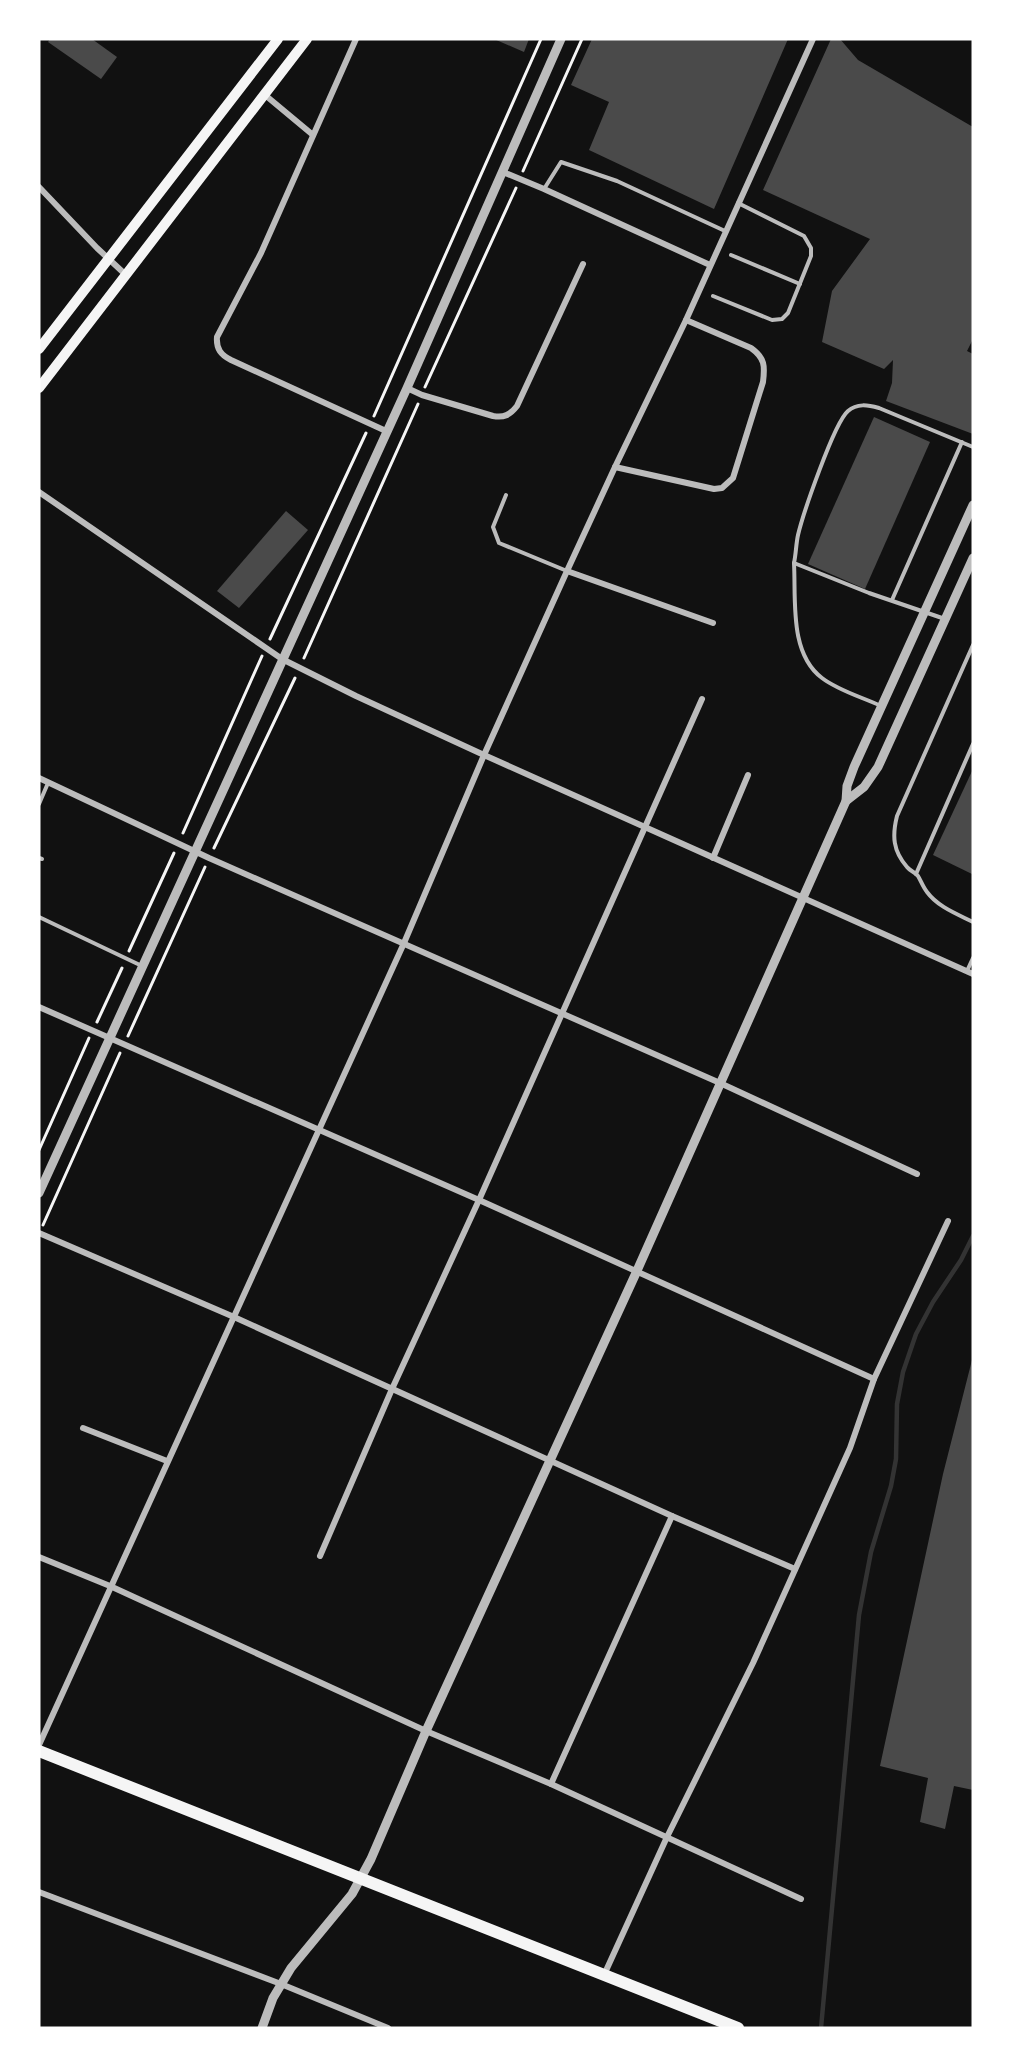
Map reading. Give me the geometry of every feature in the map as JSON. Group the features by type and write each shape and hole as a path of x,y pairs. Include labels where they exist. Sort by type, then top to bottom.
{"main road":[{"path":"39,349 278,39"},
{"path":"39,388 308,39"},
{"path":"39,1751 604,1975 720,2025 738,2028"}],"street":[{"path":"356,39 261,252 217,337 219,351 231,360 386,431"},
{"path":"39,1193 407,388 561,39"},
{"path":"39,1744 404,943 484,755 567,571 686,320 813,39"},
{"path":"265,95 313,135"},
{"path":"503,172 710,265"},
{"path":"39,187 126,275"},
{"path":"407,388 422,395 500,417 512,412 584,264"},
{"path":"615,467 714,489 728,485 733,478 763,382 764,360 751,348 686,320"},
{"path":"39,492 282,659 299,668 484,755 970,973"},
{"path":"262,2028 281,1984 291,1968 352,1894 362,1878 426,1731 636,1273 846,801 847,786 854,767 973,505"},
{"path":"846,801 864,787 878,767 973,558"},
{"path":"567,571 713,623"},
{"path":"320,1556 392,1389 479,1200 702,699"},
{"path":"713,858 748,775"},
{"path":"39,778 209,858 720,1083 917,1174"},
{"path":"39,1006 318,1131 479,1200 874,1379"},
{"path":"604,1975 667,1837 753,1663 850,1448 874,1379 948,1221"},
{"path":"39,1233 234,1317 672,1516 795,1569"},
{"path":"83,1428 167,1461"},
{"path":"551,1784 672,1516"},
{"path":"39,1557 110,1586 801,1899"},
{"path":"39,1892 281,1984 388,2028"}],"lane":[{"path":"544,189 561,162 617,181 725,231"},
{"path":"714,296 772,320 782,319 788,313 811,255 811,248 804,236 737,203"},
{"path":"731,255 800,284"},
{"path":"882,706 837,687 821,677 808,664 801,648 796,618 794,563 798,534 840,421 848,411 856,406 866,405 879,408 973,447"},
{"path":"892,600 962,442"},
{"path":"506,495 493,526 499,543 567,571"},
{"path":"794,563 869,593 945,619"},
{"path":"973,645 895,822 894,842 897,853 909,869 916,874 927,892 940,905 973,922"},
{"path":"916,874 973,744"},
{"path":"39,804 49,782"},
{"path":"39,917 142,967"},
{"path":"970,973 973,957"}],"path":[{"path":"39,1150 370,423 541,39"},
{"path":"39,1233 209,858 299,668 582,39"}],"building":[{"path":"50,39 92,39 117,57 101,79 48,42"},
{"path":"494,39 529,39 524,52"},
{"path":"592,39 788,39 714,209 589,150 609,102 571,85"},
{"path":"831,39 840,39 858,60 973,127 973,339 967,351 973,354 973,434 886,401 892,383 893,360 884,369 822,342 832,291 870,239 763,190"},
{"path":"874,417 930,442 865,589 808,564"},
{"path":"286,511 308,530 239,608 217,591"},
{"path":"973,769 973,872 972,874 933,855"},
{"path":"972,1360 973,1790 954,1786 945,1829 920,1822 928,1778 880,1766 943,1474"}],"waterway":[{"path":"821,2028 859,1615 871,1552 891,1486 896,1459 897,1404 903,1372 916,1334 973,1236"}]}
